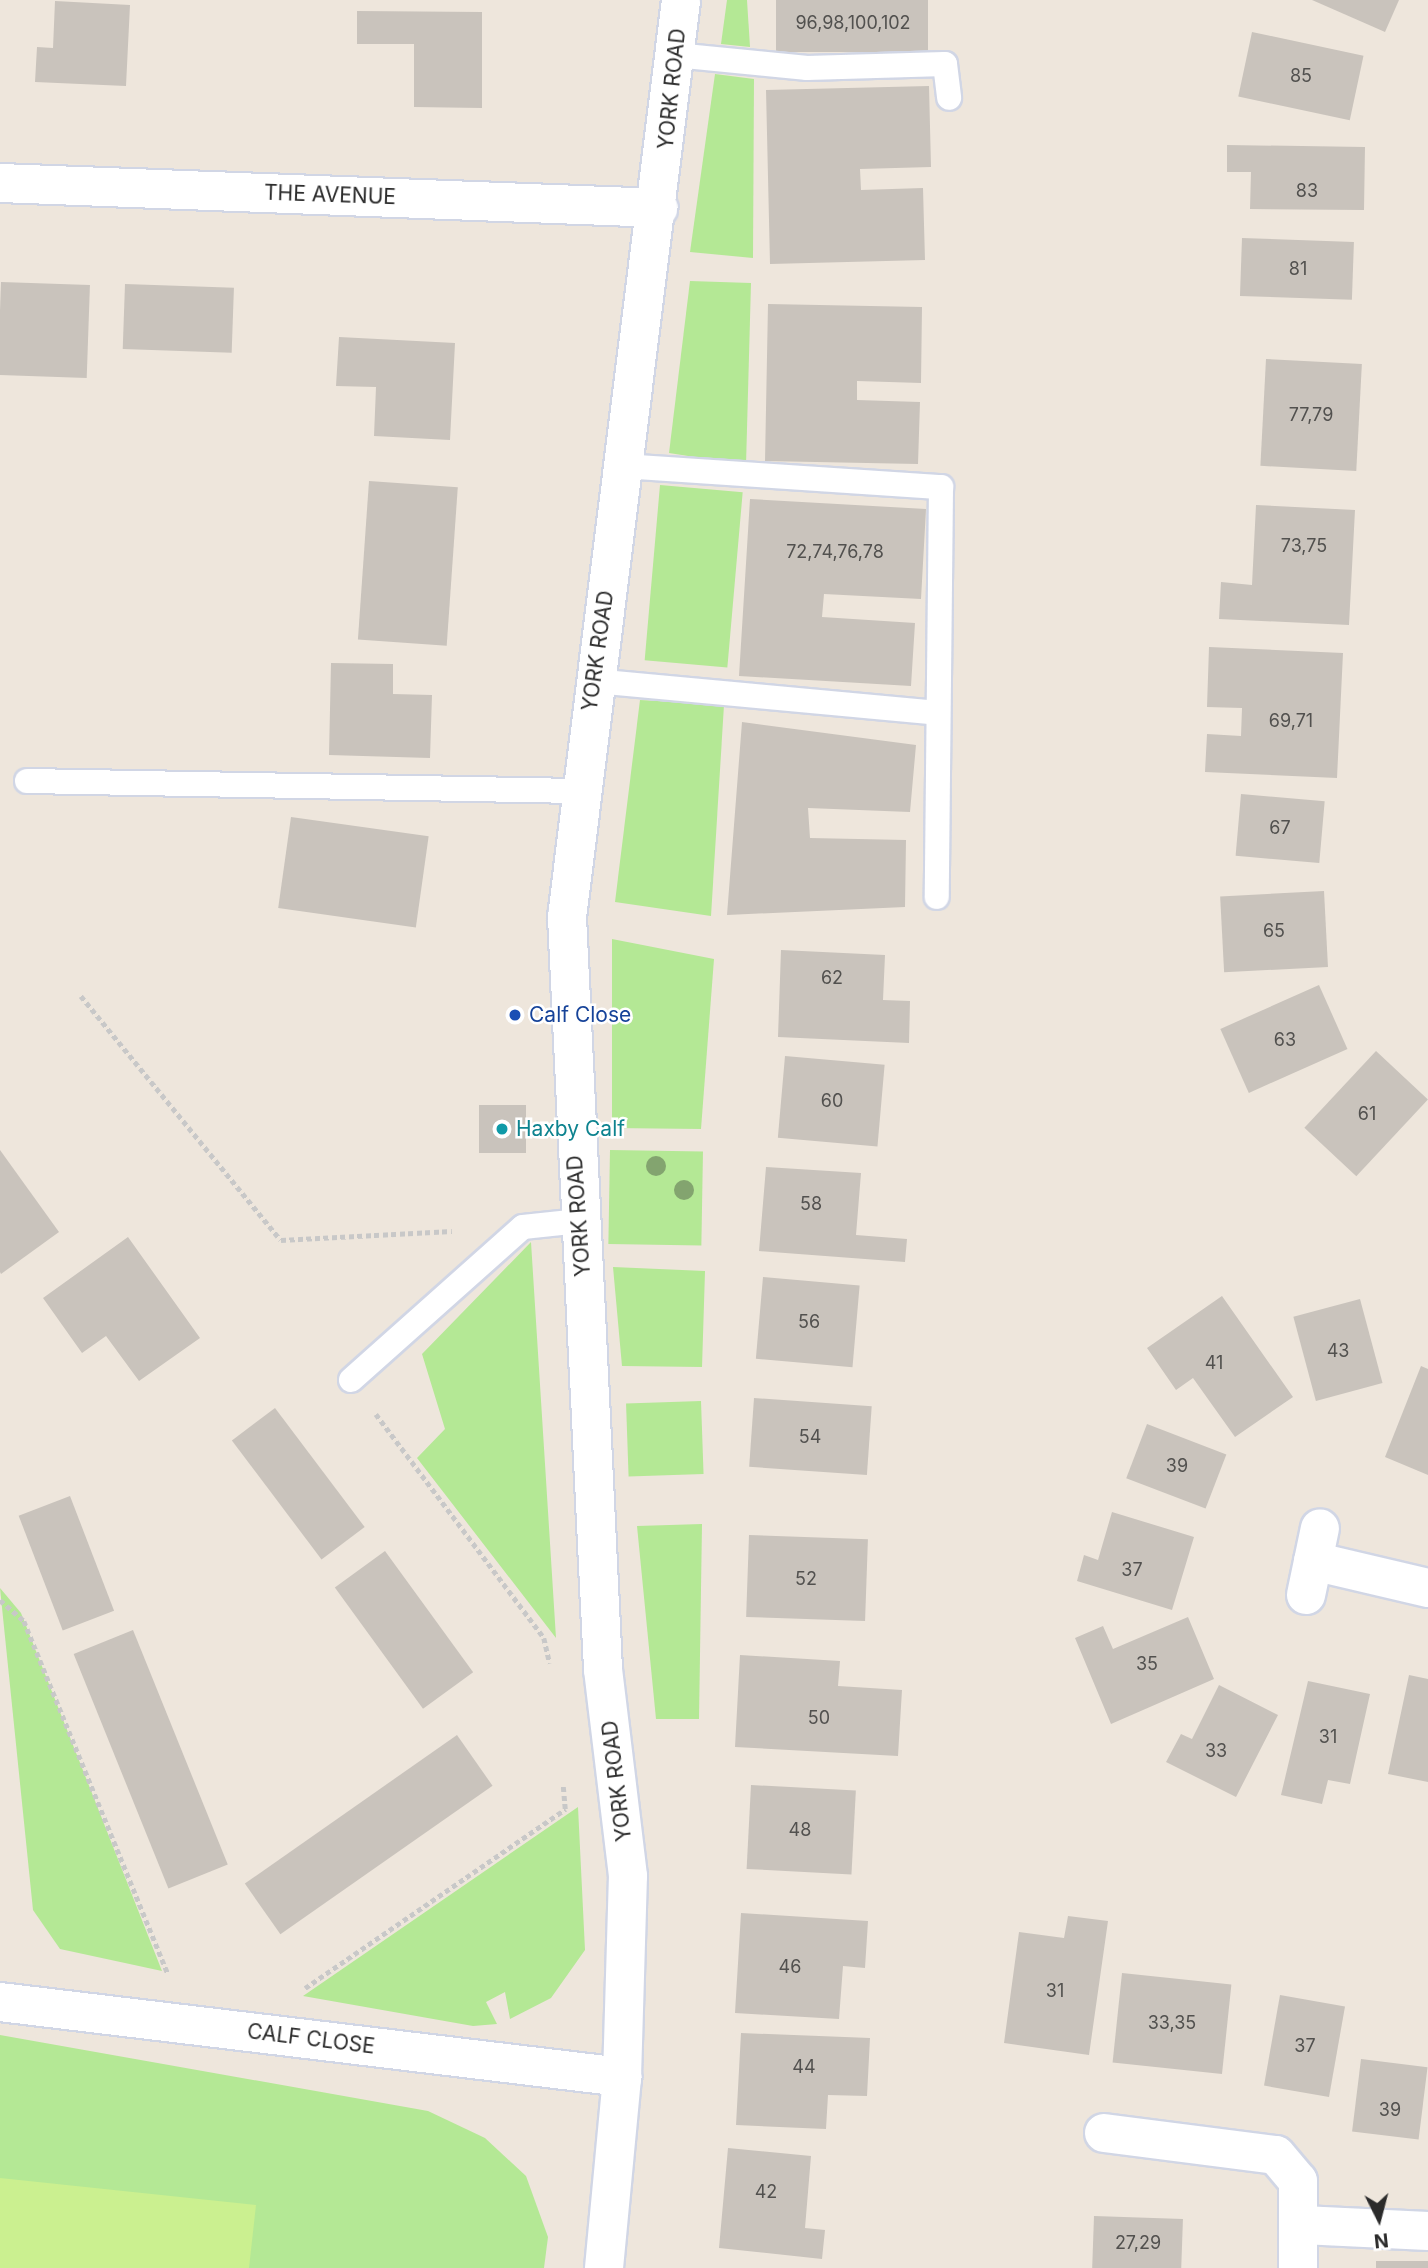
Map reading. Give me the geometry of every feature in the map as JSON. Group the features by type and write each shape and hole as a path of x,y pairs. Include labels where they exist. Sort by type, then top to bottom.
{"street":[{"name":"YORK ROAD","path":"604,2268 622,2077 628,1876 603,1669 567,917 594,681 659,208 681,0"},
{"name":"THE AVENUE","path":"0,183 659,208"},
{"path":"1313,1561 1428,1588"},
{"name":"CALF CLOSE","path":"0,2002 622,2077"},
{"path":"1104,2133 1276,2155 1298,2181 1302,2225 1298,2268"},
{"path":"1302,2225 1428,2231"}],"lane":[{"path":"675,55 807,68 945,64 949,98"},
{"path":"624,466 941,486 937,897"},
{"path":"594,681 937,713"},
{"path":"27,781 580,791"},
{"path":"351,1380 523,1227 580,1221"}],"path":[{"path":"81,996 281,1240 523,1227"},
{"path":"351,1380 544,1638 553,1675 603,1669"},
{"path":"0,1600 24,1622 171,1980 170,2022"},
{"path":"290,2037 289,1999 565,1809 562,1769"}],"green space":[{"path":"727,0 747,0 750,47 721,44"},
{"path":"715,74 754,79 753,258 690,252"},
{"path":"690,281 751,283 746,465 669,453"},
{"path":"660,485 743,492 727,668 645,660"},
{"path":"640,700 724,705 711,916 615,902"},
{"path":"612,939 714,959 701,1129 612,1128"},
{"path":"610,1150 703,1152 701,1246 608,1244"},
{"path":"531,1242 556,1638 417,1458 445,1429 422,1354"},
{"path":"613,1267 705,1271 702,1367 622,1366"},
{"path":"701,1401 704,1474 629,1477 626,1404"},
{"path":"702,1524 699,1719 656,1719 637,1526"},
{"path":"0,1588 21,1613 162,1971 60,1949 33,1910"},
{"path":"578,1807 585,1950 551,1998 510,2019 505,1992 486,2002 497,2024 473,2026 303,1996"},
{"path":"0,2035 428,2111 485,2138 526,2176 548,2237 544,2268 0,2268"},
{"path":"0,2178 256,2205 249,2268 0,2268"}],"building":[{"path":"776,0 928,0 928,52 776,52"},
{"path":"1312,0 1399,0 1385,32"},
{"path":"55,1 130,5 126,86 35,82 37,47 53,48"},
{"path":"357,11 482,12 482,108 414,107 414,44 357,44"},
{"path":"1252,32 1364,56 1350,120 1238,97"},
{"path":"929,86 931,167 860,169 861,190 923,188 925,260 770,264 766,90"},
{"path":"1227,145 1365,147 1364,210 1250,209 1251,172 1227,172"},
{"path":"1242,238 1354,242 1352,300 1240,296"},
{"path":"1,282 90,285 87,378 0,375"},
{"path":"125,284 234,288 232,353 123,349"},
{"path":"768,304 922,307 921,383 857,381 857,400 920,402 918,464 765,461"},
{"path":"339,337 455,343 450,440 374,436 376,387 336,386"},
{"path":"1266,359 1362,364 1356,471 1260,466"},
{"path":"369,481 458,487 447,646 358,640"},
{"path":"750,499 926,509 921,599 824,594 822,617 915,623 911,686 739,676"},
{"path":"1256,505 1355,510 1349,625 1219,619 1221,582 1252,585"},
{"path":"1209,647 1343,653 1337,778 1205,772 1207,734 1241,736 1242,708 1207,707"},
{"path":"331,663 393,664 393,694 432,695 430,758 329,755"},
{"path":"742,722 916,745 910,812 808,808 810,838 906,840 905,907 727,915"},
{"path":"1241,794 1325,801 1319,863 1236,856"},
{"path":"291,817 429,836 416,927 278,908"},
{"path":"1324,891 1328,967 1224,972 1220,896"},
{"path":"781,950 885,955 883,1000 910,1001 909,1043 778,1037"},
{"path":"1319,985 1347,1049 1249,1093 1220,1029"},
{"path":"1376,1051 1428,1099 1356,1176 1304,1128"},
{"path":"785,1056 885,1065 877,1146 778,1138"},
{"name":"Haxby Calf","path":"479,1105 526,1105 526,1153 479,1153"},
{"path":"0,1150 59,1232 1,1274 0,1272"},
{"path":"766,1167 861,1173 856,1235 907,1239 905,1262 759,1251"},
{"path":"128,1237 200,1338 139,1381 106,1336 82,1353 43,1298"},
{"path":"763,1277 860,1285 852,1367 756,1359"},
{"path":"1222,1296 1293,1397 1235,1437 1193,1378 1176,1390 1147,1348"},
{"path":"1360,1299 1383,1383 1316,1401 1293,1317"},
{"path":"1421,1366 1428,1369 1428,1475 1385,1457"},
{"path":"754,1398 872,1406 867,1475 749,1467"},
{"path":"275,1408 365,1527 322,1559 232,1440"},
{"path":"1147,1424 1226,1454 1206,1509 1126,1478"},
{"path":"70,1496 114,1611 63,1631 19,1516"},
{"path":"1112,1512 1194,1537 1172,1610 1077,1581 1084,1555 1098,1560"},
{"path":"749,1535 868,1539 865,1621 746,1617"},
{"path":"385,1551 473,1672 423,1709 335,1587"},
{"path":"1188,1617 1214,1679 1111,1724 1075,1638 1103,1626 1113,1649"},
{"path":"133,1630 228,1865 168,1889 74,1654"},
{"path":"740,1655 840,1661 838,1686 902,1690 898,1756 735,1747"},
{"path":"1409,1675 1428,1679 1428,1782 1388,1774"},
{"path":"1308,1681 1370,1694 1350,1784 1328,1780 1322,1804 1281,1795"},
{"path":"1219,1685 1278,1715 1236,1797 1166,1762 1181,1734 1192,1739"},
{"path":"457,1735 493,1786 280,1934 245,1884"},
{"path":"751,1785 856,1790 851,1874 747,1869"},
{"path":"741,1913 868,1921 865,1968 843,1966 839,2019 735,2013"},
{"path":"1068,1916 1108,1921 1089,2055 1004,2043 1019,1932 1064,1938"},
{"path":"1122,1973 1231,1984 1222,2074 1113,2063"},
{"path":"1280,1995 1345,2006 1329,2097 1264,2086"},
{"path":"741,2033 870,2038 867,2096 828,2095 826,2129 736,2125"},
{"path":"1361,2059 1428,2067 1419,2140 1352,2131"},
{"path":"728,2148 811,2156 805,2228 825,2230 822,2259 719,2248"},
{"path":"1094,2216 1183,2219 1181,2268 1092,2268"},
{"path":"1376,2261 1428,2261 1428,2268 1376,2268"}],"place":[{"name":"Calf Close","path":"515,1015"},
{"name":"Haxby Calf","path":"502,1129"}]}
